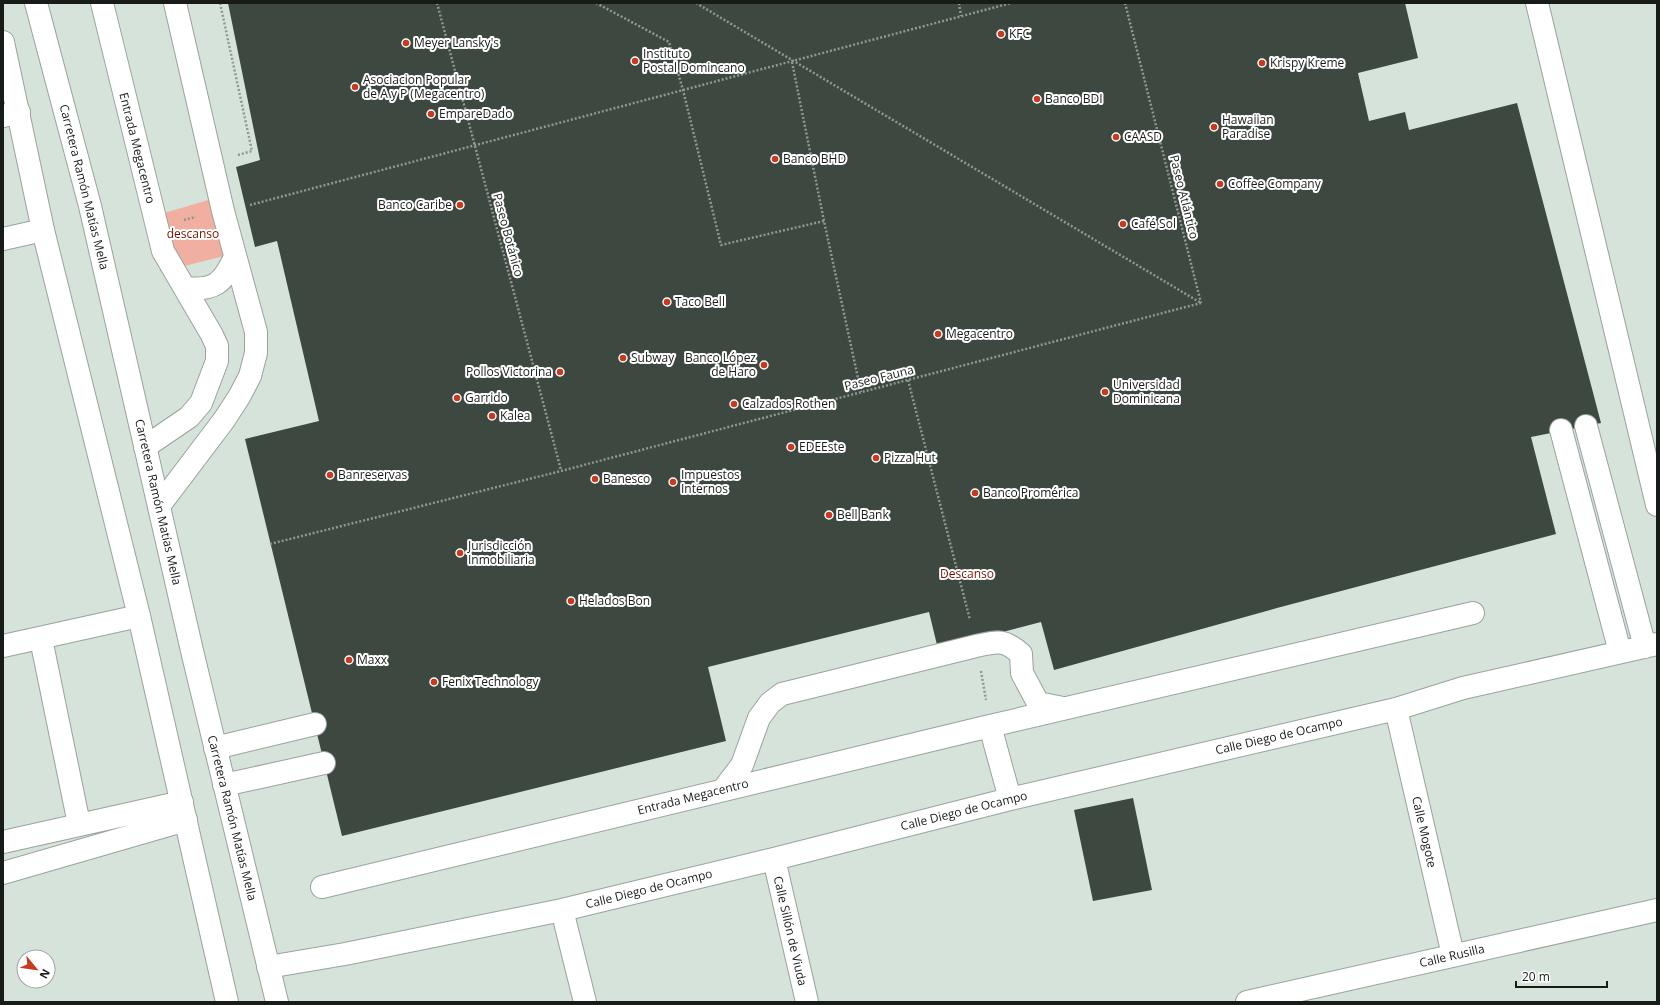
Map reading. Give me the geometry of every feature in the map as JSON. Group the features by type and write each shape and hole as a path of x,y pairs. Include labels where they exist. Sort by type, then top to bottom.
{"street":[{"name":"Carretera Ramón Matías Mella","path":"36,3 90,206 215,748 277,1002"},
{"name":"Entrada Megacentro","path":"102,3 163,251 217,346 217,361 201,403 189,417 145,447"},
{"path":"159,506 224,420 239,397 250,376 256,352 256,332 223,211 174,3"},
{"path":"1537,3 1657,505"},
{"path":"3,42 11,114 43,230 139,616 227,1002"},
{"path":"3,239 43,230"},
{"path":"185,288 210,288 219,284 229,271 236,257"},
{"path":"1586,426 1651,646"},
{"path":"1561,430 1620,652"},
{"name":"Entrada Megacentro","path":"322,886 1065,708 1473,613"},
{"path":"3,646 41,639 139,616"},
{"path":"41,639 79,824"},
{"path":"723,790 742,765 759,718 770,703 782,694 976,646 990,643 1006,643 1016,649 1022,654 1022,673 1038,702 1065,708"},
{"name":"Calle Diego de Ocampo","path":"268,967 353,952 562,910 774,859 1010,799 1396,709 1463,688 1651,646"},
{"name":"Calle Mogote","path":"1396,709 1453,955"},
{"path":"215,748 315,724"},
{"path":"990,726 1010,799"},
{"path":"224,785 324,763"},
{"path":"3,842 79,824 184,811"},
{"path":"3,873 184,811"},
{"name":"Calle Sillón de Viuda","path":"774,859 807,1002"},
{"path":"562,910 585,1002"},
{"name":"Calle Rusilla","path":"1247,1002 1657,910"}],"path":[{"path":"220,3 252,151 236,156"},
{"name":"Paseo Botánico","path":"437,3 561,471"},
{"path":"596,3 670,42 721,245 824,221"},
{"path":"696,3 1201,303"},
{"path":"959,3 961,16"},
{"path":"246,206 1011,3"},
{"name":"Paseo Atlántico","path":"1125,3 1201,303"},
{"path":"792,61 824,221 861,392"},
{"name":"Paseo Fauna","path":"270,544 561,471 1201,303"},
{"path":"908,380 976,646 990,726"}],"green space":[{"name":"descanso","path":"215,198 228,255 161,272 144,219"}],"building":[{"name":"Megacentro","path":"228,3 1405,3 1418,58 1358,73 1369,121 1405,112 1409,130 1517,103 1601,423 1531,437 1556,534 1277,608 1054,670 1041,622 938,649 929,612 708,667 726,741 342,836 245,439 319,421 277,241 255,247 236,167 260,160"},
{"path":"1133,798 1152,890 1093,901 1074,810"}],"place":[{"name":"KFC","path":"1001,34"},
{"name":"Meyer Lansky's","path":"406,43"},
{"name":"Instituto Postal Domincano","path":"635,61"},
{"name":"Krispy Kreme","path":"1262,63"},
{"name":"Asociacion Popular de A y P (Megacentro)","path":"355,87"},
{"name":"Banco BDI","path":"1037,99"},
{"name":"EmpareDado","path":"431,114"},
{"name":"Hawaiian Paradise","path":"1214,127"},
{"name":"CAASD","path":"1116,137"},
{"name":"Banco BHD","path":"775,159"},
{"name":"Coffee Company","path":"1220,184"},
{"name":"Banco Caribe","path":"460,205"},
{"name":"Café Sol","path":"1123,224"},
{"name":"Taco Bell","path":"667,302"},
{"name":"Megacentro","path":"938,334"},
{"name":"Subway","path":"623,358"},
{"name":"Banco López de Haro","path":"764,365"},
{"name":"Pollos Victorina","path":"560,372"},
{"name":"Universidad Dominicana","path":"1105,392"},
{"name":"Garrido","path":"457,398"},
{"name":"Calzados Rothen","path":"734,404"},
{"name":"Kalea","path":"492,416"},
{"name":"EDEEste","path":"791,447"},
{"name":"Pizza Hut","path":"876,458"},
{"name":"Banreservas","path":"330,475"},
{"name":"Banesco","path":"595,479"},
{"name":"Impuestos Internos","path":"673,482"},
{"name":"Banco Promérica","path":"975,493"},
{"name":"Bell Bank","path":"829,515"},
{"name":"Jurisdicción Inmobiliaria","path":"460,553"},
{"name":"Helados Bon","path":"571,601"},
{"name":"Maxx","path":"349,660"},
{"name":"Fenix Technology","path":"434,682"}],"park label":[{"name":"Descanso","path":"967,574"}]}
